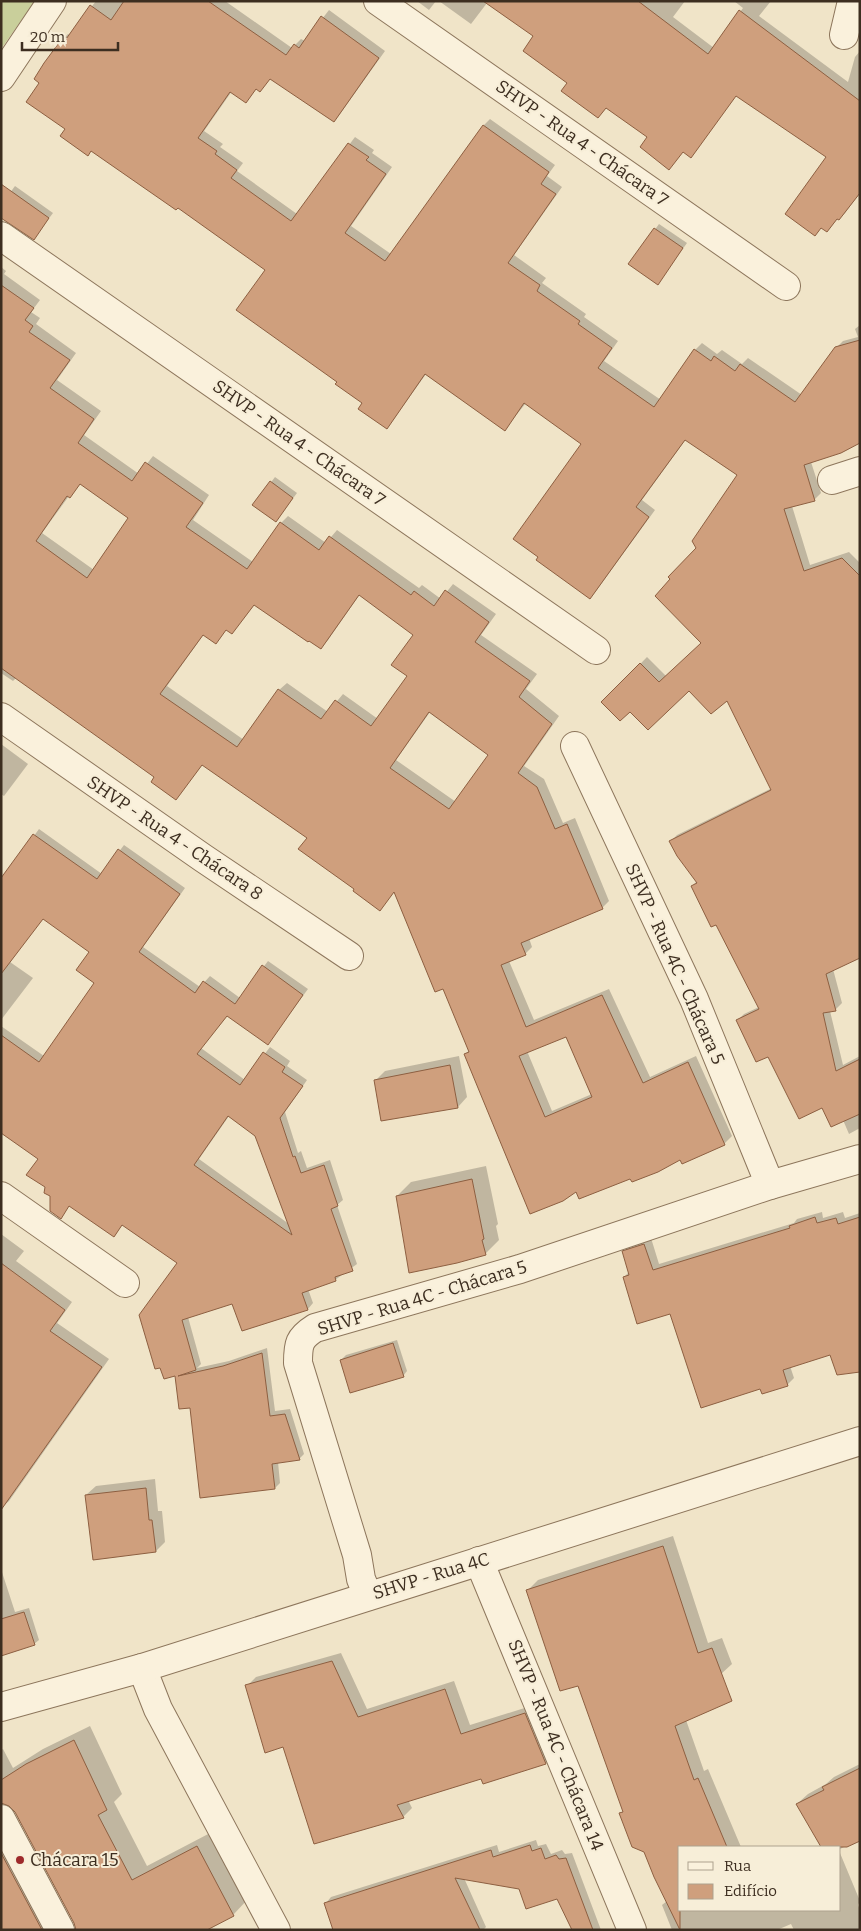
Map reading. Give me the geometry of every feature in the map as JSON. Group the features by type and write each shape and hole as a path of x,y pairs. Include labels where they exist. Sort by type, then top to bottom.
{"street":[{"path":"1,77 52,1"},
{"name":"SHVP - Rua 4 - Chácara 7","path":"378,1 786,286"},
{"path":"844,35 852,1"},
{"name":"SHVP - Rua 4 - Chácara 7","path":"1,236 596,650"},
{"path":"832,480 860,471"},
{"name":"SHVP - Rua 4 - Chácara 8","path":"1,718 202,858 349,956"},
{"name":"SHVP - Rua 4C - Chácara 5","path":"575,746 694,999 770,1185"},
{"name":"SHVP - Rua 4C - Chácara 5","path":"368,1596 361,1579 357,1555 298,1363 298,1345 306,1334 316,1328 520,1269 770,1185 860,1159"},
{"path":"1,1196 125,1283"},
{"name":"SHVP - Rua 4C","path":"1,1707 142,1668 860,1441"},
{"name":"SHVP - Rua 4C - Chácara 14","path":"479,1561 632,1930"},
{"path":"142,1668 158,1708 276,1930"},
{"path":"1,1819 60,1930"}],"green space":[{"path":"1,1 35,1 1,49"}],"building":[{"path":"124,1 208,1 286,55 294,44 299,48 321,16 379,58 334,122 270,79 260,92 256,89 246,103 230,92 198,138 217,151 215,154 237,170 231,178 291,221 348,143 369,157 366,160 386,174 345,233 385,261 483,125 549,172 541,184 556,194 508,263 540,285 537,291 580,321 578,324 612,348 598,368 654,407 694,349 711,361 714,356 735,371 740,364 795,402 835,347 860,340 860,443 841,453 804,465 815,501 784,509 804,571 842,558 860,576 860,958 826,974 836,1011 823,1013 836,1071 860,1059 860,1114 831,1127 822,1108 799,1119 768,1057 756,1062 736,1020 759,1009 716,925 711,927 691,886 697,883 677,856 669,841 771,790 727,701 711,714 689,691 648,730 630,712 620,721 601,702 640,663 659,682 701,643 655,596 670,579 668,577 696,548 692,541 737,475 685,440 636,507 649,517 590,599 536,560 538,557 513,539 581,444 524,403 505,431 425,374 387,429 358,409 362,403 335,384 337,382 236,310 265,270 178,208 176,210 91,151 88,156 60,136 65,129 26,102 39,83 34,79 44,63 61,40 64,42 90,5 111,20"},
{"path":"483,1 638,1 708,54 739,10 860,101 860,193 827,232 821,228 815,236 785,214 826,157 736,96 691,158 683,152 669,170 640,147 647,137 606,108 598,118 561,91 567,83 523,51 533,36"},
{"path":"1,184 49,218 34,240 1,218"},
{"path":"654,228 683,248 658,285 628,264"},
{"path":"1,285 34,308 25,320 33,326 29,332 70,360 50,388 94,419 78,443 132,481 145,462 203,503 186,527 247,569 280,522 319,550 329,536 411,595 414,591 434,606 445,590 489,622 475,642 530,681 519,697 552,724 518,773 537,787 555,829 567,824 603,909 521,943 526,955 501,965 526,1027 602,995 643,1083 688,1062 725,1145 682,1164 680,1160 658,1172 632,1182 630,1179 579,1199 576,1192 563,1201 530,1214 464,1054 469,1052 443,989 435,992 394,892 380,911 353,891 354,889 298,849 307,838 202,765 176,800 151,782 154,777 1,668","holes":["80,484 128,518 87,578 36,541 67,496 70,498","359,595 413,635 391,665 407,676 371,726 335,700 321,719 278,689 237,747 160,694 203,635 216,644 226,630 232,634 254,605 321,649","429,712 488,755 449,809 390,768","566,1037 592,1097 545,1117 519,1056"]},
{"path":"270,481 293,498 276,522 252,505"},
{"path":"33,834 97,879 118,849 180,894 139,952 195,993 203,981 235,1004 262,965 303,995 268,1045 227,1016 197,1054 240,1085 263,1052 285,1067 282,1072 303,1086 280,1118 293,1157 295,1156 301,1173 324,1165 338,1206 331,1209 353,1271 335,1277 336,1281 302,1293 308,1310 242,1331 232,1304 182,1320 196,1370 178,1376 223,1366 262,1353 270,1416 285,1414 300,1460 272,1464 275,1489 200,1498 190,1408 179,1409 175,1376 164,1379 160,1368 155,1369 139,1315 177,1263 122,1225 114,1237 69,1206 61,1219 50,1211 50,1196 44,1193 45,1187 26,1175 38,1159 1,1133 1,1035 39,1062 94,983 76,970 89,952 43,919 1,974 1,878","holes":["228,1116 255,1136 292,1235 194,1165"]},
{"path":"450,1065 458,1108 381,1121 374,1080"},
{"path":"472,1179 486,1255 409,1273 396,1196"},
{"path":"815,1217 817,1223 836,1218 838,1224 860,1217 860,1372 837,1375 830,1355 783,1370 788,1386 762,1394 760,1389 701,1408 670,1314 637,1324 623,1277 629,1275 622,1251 644,1244 653,1270 790,1228 789,1226"},
{"path":"1,1263 65,1310 50,1331 102,1367 1,1510"},
{"path":"393,1343 404,1377 350,1393 340,1360"},
{"path":"146,1488 149,1520 152,1520 156,1552 93,1560 85,1495"},
{"path":"663,1546 698,1653 712,1648 732,1701 675,1726 694,1780 698,1778 727,1846 678,1846 678,1911 680,1911 680,1930 644,1852 632,1847 619,1813 623,1812 578,1686 560,1691 526,1590"},
{"path":"24,1612 35,1645 1,1656 1,1619"},
{"path":"332,1661 358,1717 445,1689 461,1734 525,1713 546,1764 483,1784 481,1779 397,1805 404,1818 314,1844 283,1747 265,1753 245,1685"},
{"path":"74,1740 107,1810 98,1815 132,1880 197,1846 234,1916 207,1930 76,1930 15,1812 9,1806 1,1803 1,1780 26,1764"},
{"path":"860,1768 860,1841 847,1847 820,1846 796,1804 824,1790 822,1787"},
{"path":"530,1845 532,1851 541,1848 545,1859 556,1855 559,1859 566,1858 593,1930 572,1930 557,1899 526,1909 519,1889 455,1878 480,1930 333,1930 324,1903 491,1850 493,1857"},
{"path":"1,1853 42,1930 1,1930"}],"place":[{"name":"Chácara 15","path":"20,1860"}]}
